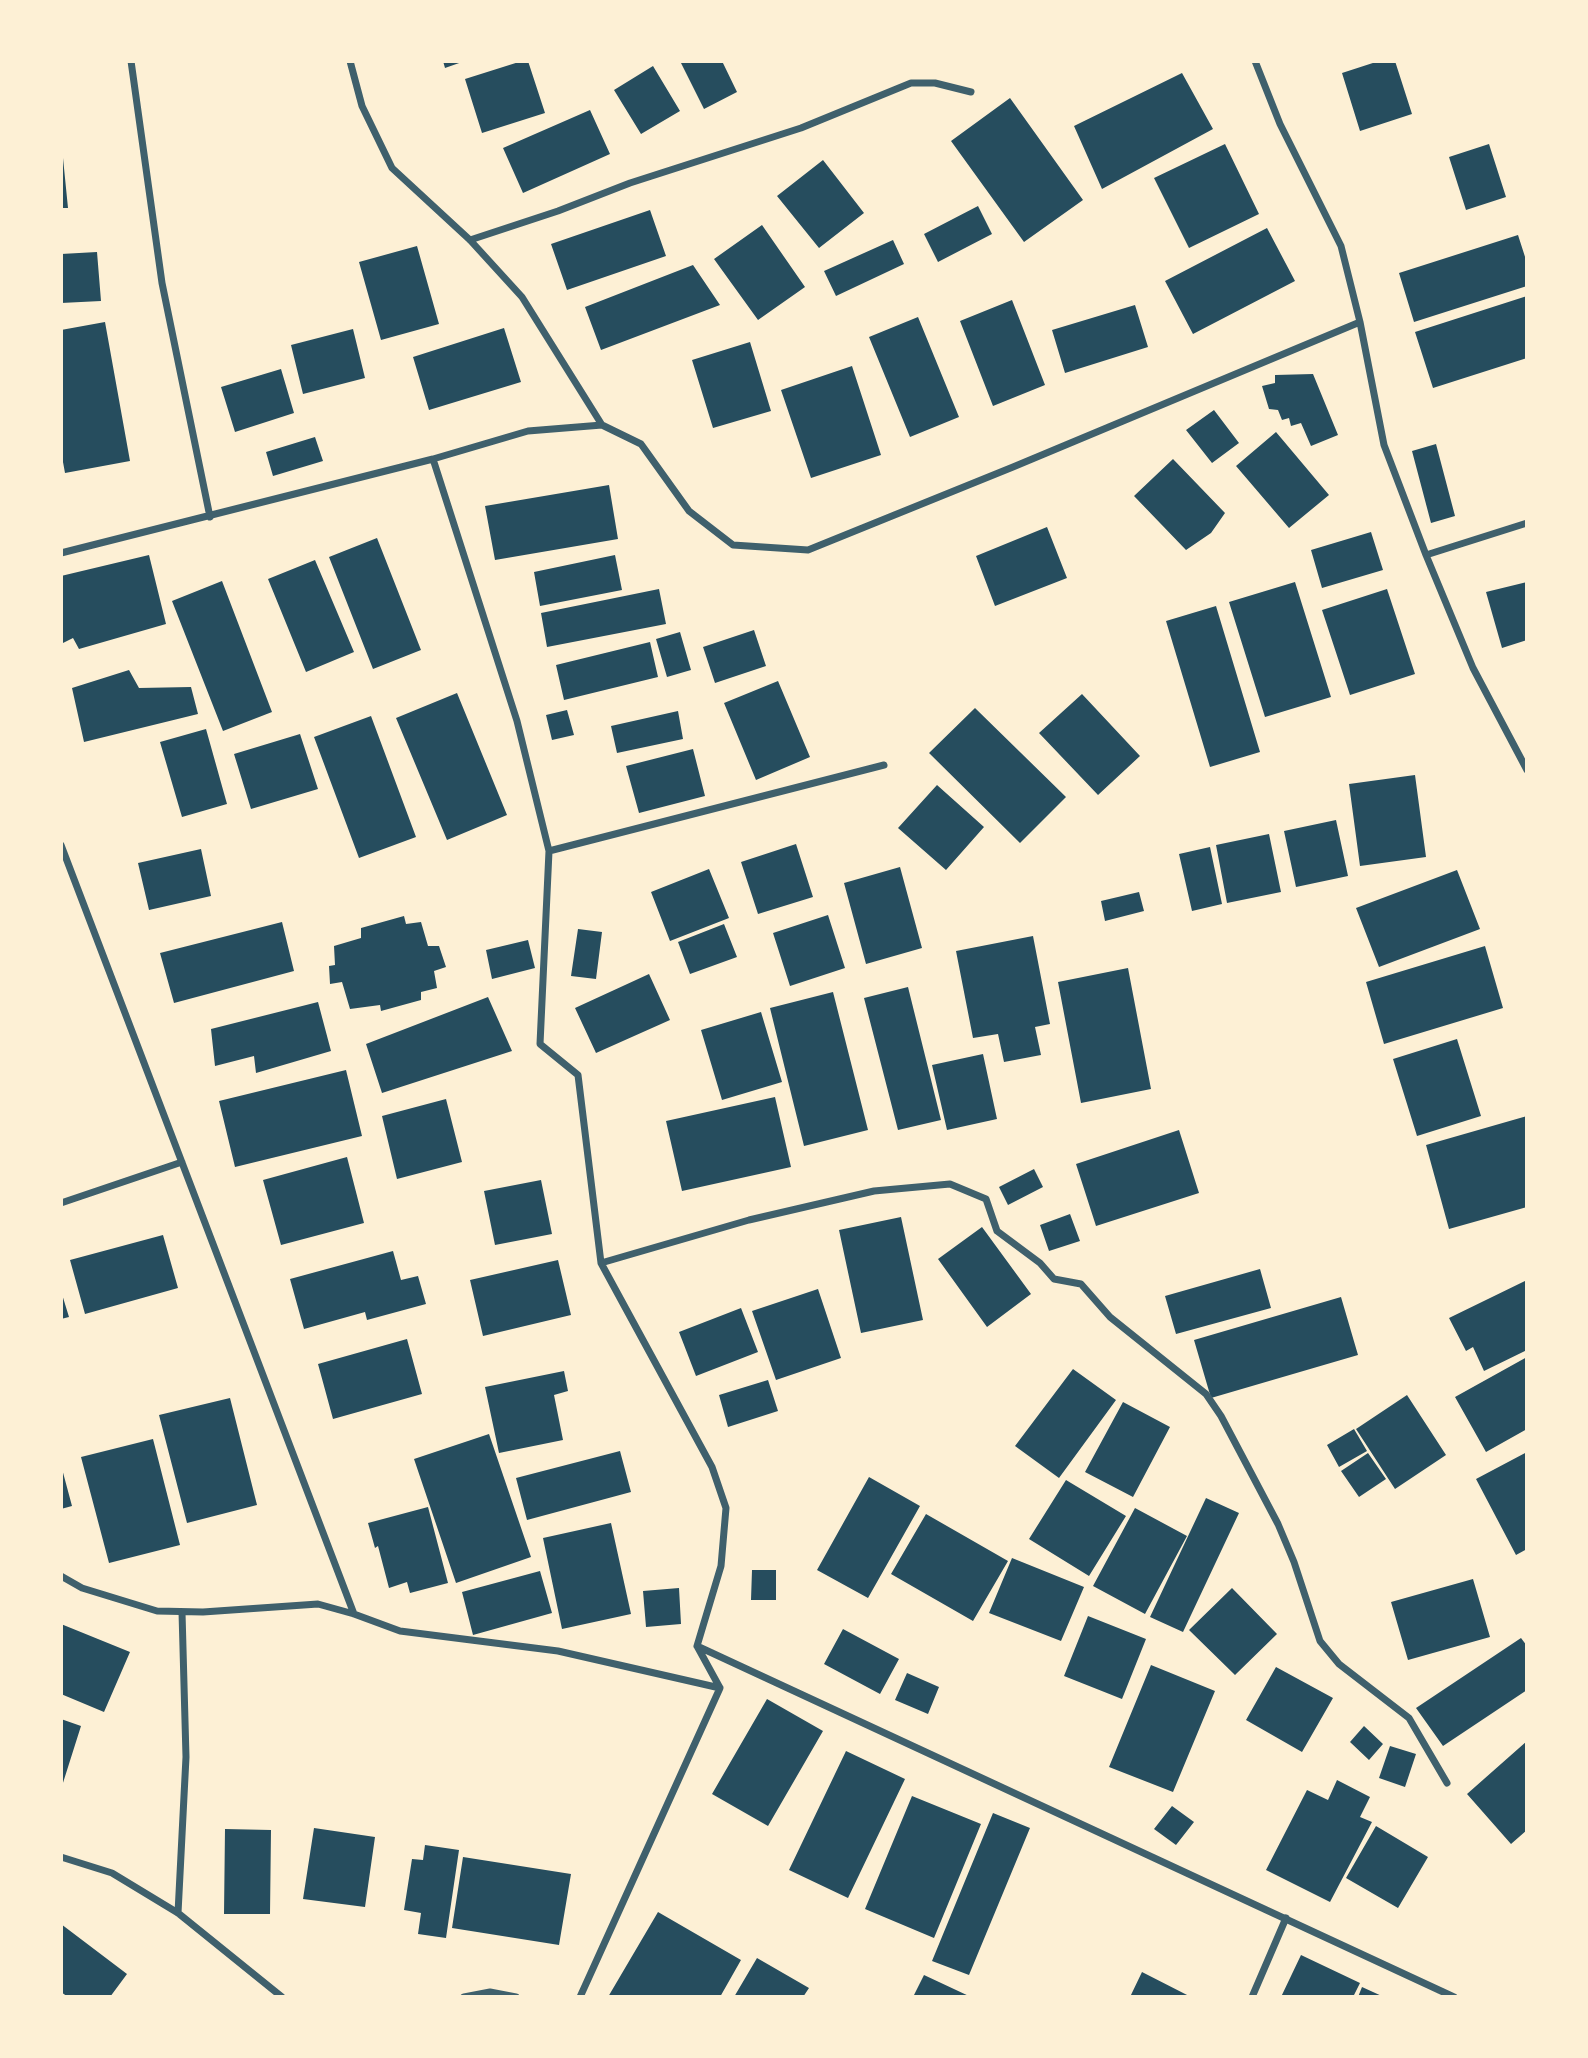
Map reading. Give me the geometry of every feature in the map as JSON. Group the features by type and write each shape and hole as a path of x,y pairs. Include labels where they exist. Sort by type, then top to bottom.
{"street":[{"path":"131,61 162,283 210,517"},
{"path":"350,61 362,106 392,168 470,240 522,297 602,425"},
{"path":"1255,61 1280,124 1341,246 1360,322 1384,445 1426,555 1473,668 1527,770"},
{"path":"470,240 558,211 630,183 801,128 911,83 935,83 971,92"},
{"path":"61,553 433,459 528,431 602,425 641,444 689,512 733,545 808,550 1360,322"},
{"path":"433,459 517,721 549,851 540,1044 578,1075 601,1263 712,1467 726,1508 721,1566 697,1646 720,1688"},
{"path":"1426,555 1527,523"},
{"path":"549,851 884,765"},
{"path":"61,845 354,1614"},
{"path":"61,1203 182,1162"},
{"path":"601,1263 749,1220 874,1191 950,1184 986,1199 997,1231 1040,1263 1054,1279 1080,1284 1110,1317 1206,1394 1221,1416 1278,1524 1294,1562 1320,1641 1339,1664 1409,1718 1447,1783"},
{"path":"61,1576 82,1588 158,1611 317,1604 400,1630 558,1651 720,1688"},
{"path":"178,1913 186,1757 182,1612"},
{"path":"697,1646 1454,1997"},
{"path":"580,1997 720,1688"},
{"path":"61,1857 112,1872 178,1913 282,1997"},
{"path":"1252,1997 1286,1918"},
{"path":"464,1997 490,1992 516,1997"}],"building":[{"path":"443,61 462,61 462,62 445,68"},
{"path":"528,61 545,113 482,133 465,79"},
{"path":"680,61 722,61 737,92 704,109"},
{"path":"1379,61 1395,61 1412,114 1360,131 1342,73"},
{"path":"653,66 680,111 641,134 614,90"},
{"path":"1182,73 1213,129 1102,189 1074,126"},
{"path":"1010,98 1083,200 1024,242 951,141"},
{"path":"590,110 610,154 523,193 503,148"},
{"path":"1225,144 1259,214 1189,248 1154,178"},
{"path":"1489,144 1506,197 1466,210 1449,157"},
{"path":"63,158 68,208 61,208"},
{"path":"823,160 864,213 819,248 777,196"},
{"path":"978,206 992,234 938,262 924,234"},
{"path":"650,210 666,256 567,290 551,244"},
{"path":"762,225 805,287 758,320 714,259"},
{"path":"1267,228 1295,281 1193,334 1165,281"},
{"path":"1518,235 1527,263 1527,286 1414,322 1399,273"},
{"path":"893,240 904,264 836,296 824,271"},
{"path":"417,246 439,324 381,340 359,262"},
{"path":"97,252 101,301 61,303 61,254"},
{"path":"693,265 720,305 601,350 585,307"},
{"path":"1527,296 1527,358 1433,388 1415,332"},
{"path":"1012,300 1045,385 993,406 960,321"},
{"path":"1135,305 1148,347 1065,373 1052,330"},
{"path":"918,317 959,417 910,437 869,337"},
{"path":"105,322 130,461 65,473 61,451 61,330"},
{"path":"504,328 521,382 429,410 413,357"},
{"path":"353,329 365,378 303,394 291,345"},
{"path":"750,342 771,411 713,428 692,360"},
{"path":"852,366 881,455 811,478 781,390"},
{"path":"281,369 294,413 235,432 221,387"},
{"path":"1313,374 1338,435 1311,446 1301,423 1291,426 1289,418 1282,420 1278,410 1269,409 1262,386 1275,383 1275,375"},
{"path":"1214,410 1239,443 1212,463 1186,430"},
{"path":"1276,432 1329,495 1289,528 1236,466"},
{"path":"315,437 323,461 273,476 266,452"},
{"path":"1436,444 1455,516 1431,523 1412,451"},
{"path":"1173,459 1225,513 1211,533 1186,550 1134,496"},
{"path":"609,485 618,539 495,560 485,506"},
{"path":"1047,527 1067,578 995,606 976,556"},
{"path":"1371,532 1383,570 1322,588 1311,550"},
{"path":"377,538 421,650 373,669 329,557"},
{"path":"149,555 166,624 79,649 73,638 61,644 61,576"},
{"path":"615,555 622,590 540,606 534,572"},
{"path":"315,560 354,652 306,672 268,579"},
{"path":"222,581 272,712 223,731 172,601"},
{"path":"1295,582 1331,697 1265,717 1229,602"},
{"path":"1527,582 1527,640 1502,648 1486,592"},
{"path":"659,589 666,624 547,647 541,613"},
{"path":"1387,589 1415,674 1350,695 1322,610"},
{"path":"1216,606 1260,752 1210,767 1166,621"},
{"path":"754,630 766,666 715,683 703,647"},
{"path":"680,632 691,670 667,677 656,639"},
{"path":"650,642 658,677 564,700 556,665"},
{"path":"129,670 139,688 191,687 198,714 84,742 72,688"},
{"path":"778,681 810,757 756,780 724,703"},
{"path":"457,693 507,815 447,840 396,718"},
{"path":"1082,694 1140,756 1098,795 1039,733"},
{"path":"975,708 1066,797 1020,843 929,753"},
{"path":"567,710 574,735 552,740 546,715"},
{"path":"678,711 683,739 617,753 611,726"},
{"path":"371,716 416,837 359,858 314,737"},
{"path":"206,729 227,804 182,817 160,742"},
{"path":"300,734 318,789 251,809 234,754"},
{"path":"693,749 705,796 639,813 626,766"},
{"path":"1415,775 1426,857 1360,866 1349,784"},
{"path":"937,785 984,827 946,870 898,828"},
{"path":"1336,820 1348,876 1296,887 1284,831"},
{"path":"1269,834 1281,892 1227,903 1216,845"},
{"path":"796,844 813,897 758,914 741,862"},
{"path":"1210,847 1222,904 1192,911 1179,854"},
{"path":"201,849 211,896 149,910 138,863"},
{"path":"900,867 922,948 866,964 844,883"},
{"path":"709,869 729,918 670,941 651,892"},
{"path":"1457,870 1480,929 1379,967 1356,908"},
{"path":"1139,892 1144,911 1105,921 1101,901"},
{"path":"828,915 845,968 790,986 773,933"},
{"path":"404,916 406,924 421,922 428,946 439,946 446,967 434,971 437,988 421,992 421,1000 381,1011 380,1005 350,1009 342,982 330,984 329,966 335,965 334,946 361,938 361,928"},
{"path":"282,922 294,971 174,1003 160,953"},
{"path":"724,924 737,957 690,974 678,942"},
{"path":"578,929 602,932 596,979 571,976"},
{"path":"1033,936 1050,1024 1035,1027 1041,1055 1004,1062 998,1034 973,1038 956,951"},
{"path":"528,940 535,968 492,979 486,950"},
{"path":"1485,946 1503,1008 1384,1044 1366,982"},
{"path":"1128,968 1151,1089 1081,1103 1058,982"},
{"path":"649,974 670,1020 596,1053 575,1008"},
{"path":"908,987 941,1120 898,1130 864,998"},
{"path":"833,992 868,1130 804,1146 770,1008"},
{"path":"488,997 512,1051 382,1093 366,1044"},
{"path":"318,1002 331,1051 256,1073 254,1056 215,1066 211,1029"},
{"path":"761,1012 782,1082 722,1100 701,1030"},
{"path":"1457,1039 1481,1116 1417,1136 1393,1059"},
{"path":"983,1054 997,1119 947,1130 932,1065"},
{"path":"346,1070 362,1136 235,1167 219,1101"},
{"path":"775,1097 791,1167 682,1191 666,1121"},
{"path":"446,1099 462,1162 397,1179 382,1116"},
{"path":"1527,1116 1527,1207 1449,1229 1426,1145"},
{"path":"1179,1130 1199,1193 1096,1226 1076,1164"},
{"path":"347,1157 364,1223 281,1245 263,1180"},
{"path":"1034,1169 1043,1187 1008,1205 999,1187"},
{"path":"541,1180 552,1234 495,1245 484,1191"},
{"path":"1070,1214 1080,1241 1049,1251 1040,1225"},
{"path":"901,1217 923,1320 861,1333 839,1230"},
{"path":"982,1227 1031,1294 987,1327 938,1259"},
{"path":"163,1235 178,1288 85,1314 70,1260"},
{"path":"393,1251 401,1280 418,1276 426,1304 367,1320 365,1312 304,1329 290,1279"},
{"path":"558,1260 571,1315 483,1336 470,1280"},
{"path":"1260,1269 1271,1308 1176,1334 1165,1296"},
{"path":"1527,1280 1527,1350 1484,1371 1473,1347 1466,1351 1449,1318"},
{"path":"818,1289 841,1358 776,1380 752,1311"},
{"path":"61,1291 69,1317 61,1319"},
{"path":"1341,1297 1358,1355 1211,1398 1194,1340"},
{"path":"741,1308 758,1352 696,1376 679,1332"},
{"path":"407,1339 422,1394 333,1419 318,1364"},
{"path":"1527,1357 1527,1429 1486,1452 1455,1397"},
{"path":"1073,1369 1116,1400 1059,1478 1015,1446"},
{"path":"564,1371 568,1391 554,1395 563,1440 499,1453 485,1387"},
{"path":"768,1380 778,1411 728,1427 719,1395"},
{"path":"1407,1395 1446,1455 1395,1489 1356,1429"},
{"path":"230,1398 257,1505 187,1523 159,1415"},
{"path":"1123,1402 1170,1427 1133,1497 1085,1472"},
{"path":"1354,1429 1367,1451 1339,1467 1327,1445"},
{"path":"489,1434 531,1557 456,1583 414,1459"},
{"path":"153,1439 180,1545 109,1563 81,1457"},
{"path":"620,1451 631,1492 527,1520 516,1478"},
{"path":"1527,1452 1527,1549 1516,1555 1476,1479"},
{"path":"1368,1453 1386,1479 1359,1497 1341,1471"},
{"path":"61,1465 72,1506 61,1509"},
{"path":"869,1477 920,1506 868,1598 817,1570"},
{"path":"1066,1480 1126,1516 1089,1576 1029,1539"},
{"path":"1206,1498 1239,1513 1183,1632 1150,1617"},
{"path":"428,1507 448,1583 410,1593 407,1582 389,1588 378,1546 375,1548 368,1523"},
{"path":"1135,1508 1187,1536 1145,1614 1093,1586"},
{"path":"926,1514 1008,1561 973,1621 891,1574"},
{"path":"611,1523 631,1614 562,1629 543,1538"},
{"path":"1012,1558 1084,1587 1061,1641 989,1613"},
{"path":"752,1570 776,1570 776,1600 751,1600"},
{"path":"540,1571 552,1613 473,1635 462,1592"},
{"path":"1473,1579 1490,1637 1408,1660 1391,1602"},
{"path":"679,1588 681,1624 646,1627 643,1591"},
{"path":"1232,1588 1277,1634 1235,1675 1189,1630"},
{"path":"1088,1616 1146,1639 1122,1699 1064,1676"},
{"path":"61,1624 130,1652 104,1712 61,1694"},
{"path":"843,1629 899,1659 880,1694 824,1664"},
{"path":"1521,1638 1527,1646 1527,1690 1443,1746 1416,1708"},
{"path":"1151,1665 1215,1691 1173,1792 1109,1767"},
{"path":"1276,1667 1333,1698 1302,1752 1246,1720"},
{"path":"907,1673 939,1687 928,1714 895,1700"},
{"path":"767,1699 823,1731 768,1826 712,1794"},
{"path":"61,1719 81,1726 62,1786 61,1786"},
{"path":"1364,1726 1383,1744 1369,1760 1350,1742"},
{"path":"1527,1741 1527,1830 1511,1844 1467,1794"},
{"path":"1390,1746 1416,1754 1405,1787 1379,1778"},
{"path":"846,1751 905,1779 848,1898 789,1870"},
{"path":"1337,1780 1370,1797 1360,1817 1372,1822 1330,1902 1266,1870 1307,1790 1328,1800"},
{"path":"912,1796 981,1824 934,1938 865,1909"},
{"path":"1172,1806 1194,1822 1176,1845 1154,1829"},
{"path":"993,1813 1030,1828 969,1975 932,1961"},
{"path":"1376,1826 1428,1857 1398,1908 1346,1878"},
{"path":"314,1828 375,1837 365,1907 303,1899"},
{"path":"225,1829 271,1830 270,1914 224,1914"},
{"path":"425,1845 459,1850 446,1938 418,1934 421,1913 404,1910 412,1859 423,1860"},
{"path":"463,1857 571,1874 559,1945 452,1928"},
{"path":"658,1912 741,1960 720,1997 608,1997"},
{"path":"61,1924 127,1974 110,1997 68,1997 61,1992"},
{"path":"1301,1955 1360,1983 1353,1997 1281,1997"},
{"path":"757,1958 809,1988 803,1997 734,1997"},
{"path":"1142,1972 1191,1997 1130,1997"},
{"path":"924,1975 971,1997 913,1997"},
{"path":"1362,1987 1384,1997 1358,1997"}]}
